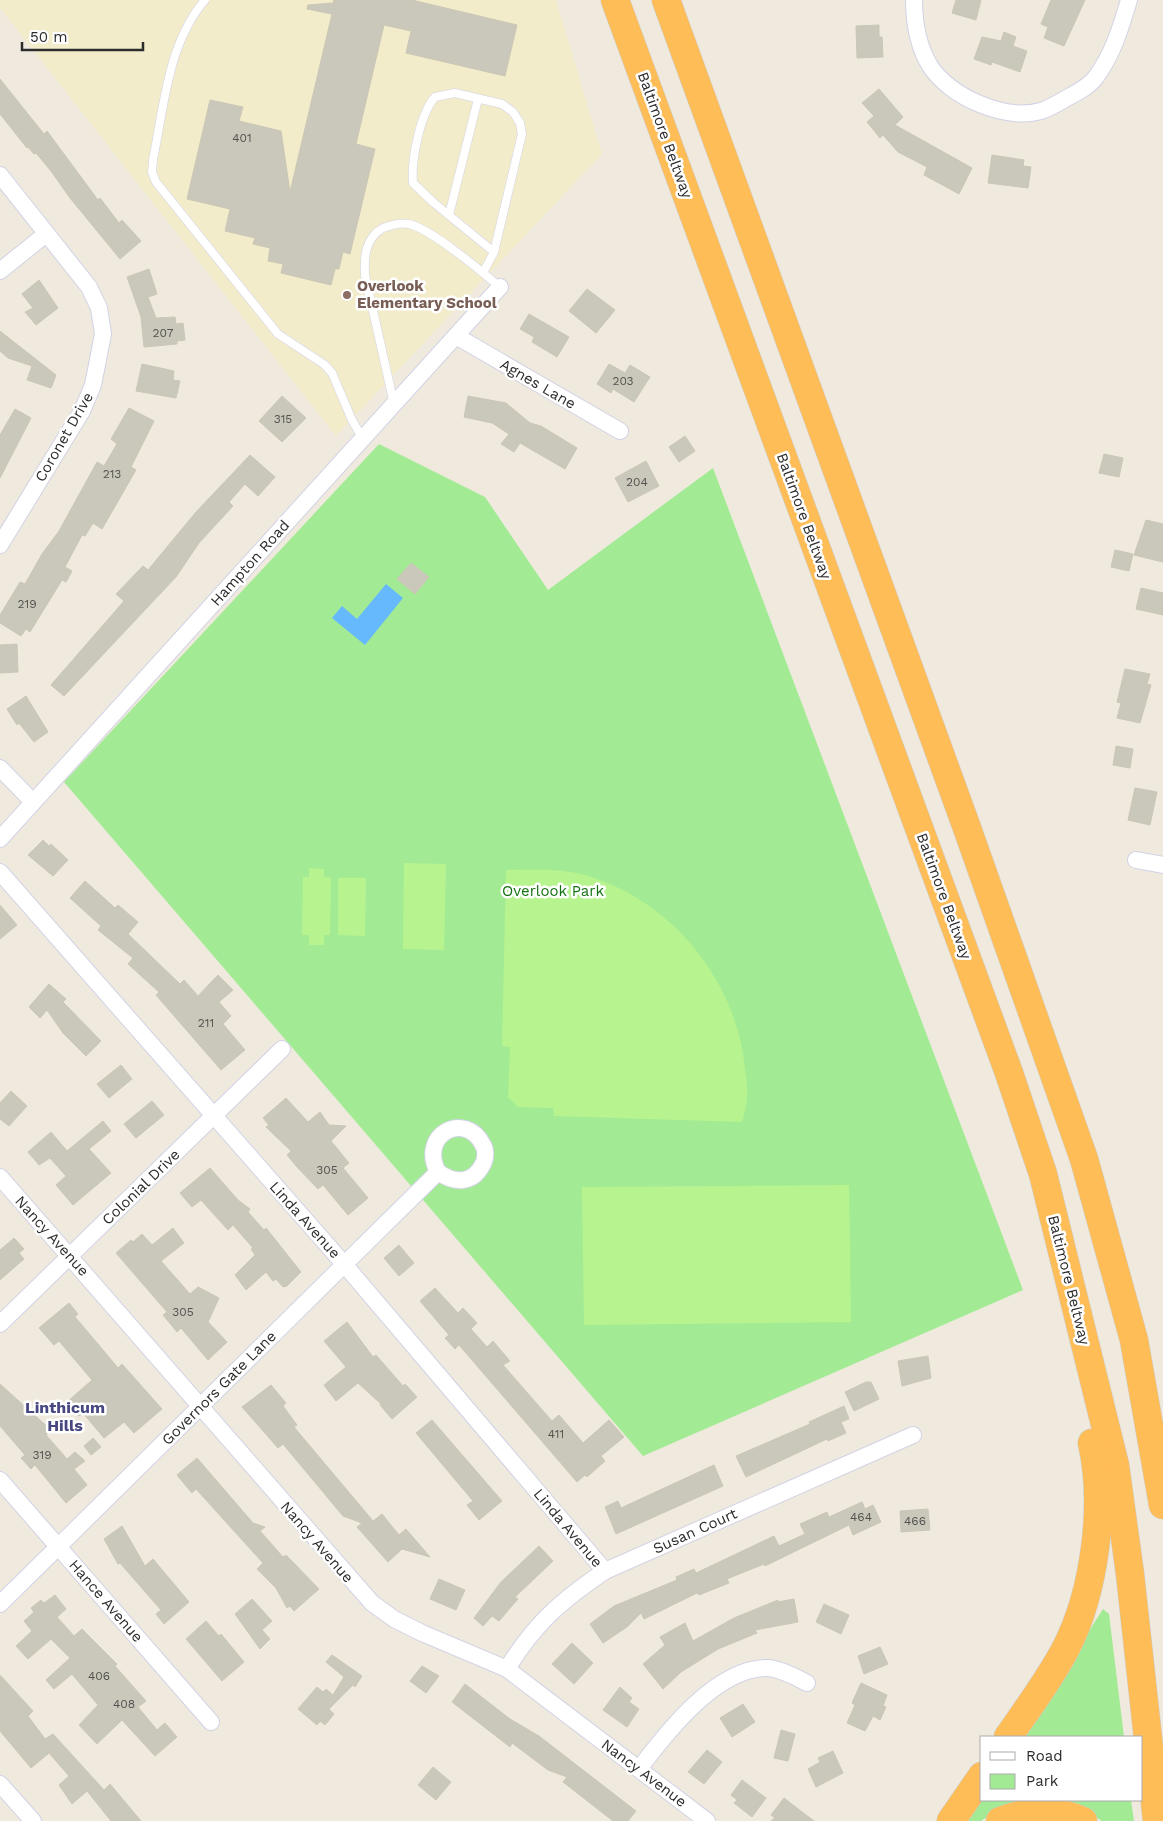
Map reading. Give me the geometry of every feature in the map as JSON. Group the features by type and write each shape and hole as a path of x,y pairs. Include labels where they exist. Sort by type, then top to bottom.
{"highway":[{"name":"Baltimore Beltway","path":"615,0 1009,1073 1043,1174 1115,1465 1130,1574 1158,1821"},
{"path":"666,0 974,847 1084,1159 1141,1339 1163,1416"},
{"path":"1106,1233 1134,1340 1163,1505"},
{"path":"1009,1736 1066,1647 1088,1583 1098,1526 1098,1467 1066,1316 1072,1293"},
{"path":"951,1821 980,1779"},
{"path":"1000,1821 1022,1813 1047,1811 1083,1821"}],"street":[{"path":"914,0 914,17 919,42 936,72 946,83 967,98 990,108 1018,113 1041,111 1082,90 1096,78 1113,50 1129,0"},
{"name":"Coronet Drive","path":"0,175 89,288 99,308 103,334 100,360 93,385 82,411 0,545"},
{"path":"0,271 46,234"},
{"name":"Hampton Road","path":"0,838 500,287"},
{"name":"Agnes Lane","path":"456,336 620,431"},
{"path":"0,768 33,802"},
{"path":"1136,860 1163,866"},
{"name":"Linda Avenue","path":"0,872 344,1264 605,1571"},
{"name":"Colonial Drive","path":"0,1324 282,1049"},
{"name":"Governors Gate Lane","path":"0,1604 438,1172"},
{"name":"Nancy Avenue","path":"0,1177 372,1603 394,1619 422,1633 508,1669 707,1821"},
{"name":"Susan Court","path":"508,1669 523,1642 543,1620 573,1593 605,1571 913,1436"},
{"name":"Hance Avenue","path":"0,1480 211,1722"},
{"path":"639,1769 685,1712 708,1693 732,1679 750,1670 769,1668 807,1683"},
{"path":"0,1784 33,1821"}],"lane":[{"path":"205,0 192,15 184,30 172,68 152,172 156,182 278,334 325,365 332,372 352,420 363,438"},
{"path":"483,273 494,252 522,134 520,123 514,112 502,104 455,93 435,97 425,113 413,164 413,183 449,216 494,252"},
{"path":"449,216 478,99"},
{"path":"394,404 365,275 364,256 368,243 377,232 391,224 407,223 420,227 500,287"}],"shaded area":[{"name":"Overlook Elementary School","path":"0,0 556,0 602,154 336,436 0,8"}],"green space":[{"name":"Overlook Park","path":"379,444 485,497 548,590 713,468 1023,1290 643,1456 64,782"},
{"path":"404,863 446,864 444,950 403,949"},
{"path":"309,868 324,869 324,877 331,878 330,935 324,935 324,945 309,945 309,935 302,935 303,877 309,877"},
{"path":"506,870 566,871 585,875 617,887 646,903 672,924 695,948 714,976 729,1005 739,1036 747,1089 742,1122 554,1116 553,1108 518,1107 508,1097 510,1047 502,1046"},
{"path":"338,878 366,878 365,936 338,935"},
{"path":"849,1185 851,1322 584,1325 582,1187"},
{"path":"1103,1609 1109,1614 1124,1736 1022,1736"},
{"path":"981,1801 1131,1801 1134,1821 1102,1821 1081,1808 993,1813 981,1821 967,1821"}],"water":[{"path":"386,584 403,598 365,645 332,618 342,606 357,619"}],"building":[{"path":"334,0 412,0 517,25 505,76 406,53 411,31 384,25 356,144 375,149 350,254 343,252 339,269 335,269 331,285 281,273 283,264 268,261 270,248 253,244 255,238 225,231 230,209 187,199 210,100 243,107 239,121 281,131 290,192 332,14 307,9 308,5 333,3"},
{"path":"956,0 981,0 976,20 952,13"},
{"path":"1051,0 1085,0 1064,46 1044,38 1048,27 1041,24"},
{"path":"879,25 883,57 857,58 856,26"},
{"path":"1004,32 1016,37 1013,46 1027,51 1020,72 992,62 991,65 974,59 982,37 1001,41"},
{"path":"0,79 44,134 47,131 98,200 100,198 119,223 122,220 141,241 120,259 70,198 51,171 36,153 34,154 27,148 0,114"},
{"path":"879,89 903,117 895,125 972,168 959,194 924,175 927,167 898,152 883,135 880,138 867,122 874,116 862,103"},
{"path":"992,155 1024,160 1023,166 1031,167 1028,188 988,183"},
{"path":"149,269 157,294 148,297 156,318 175,317 176,324 183,323 185,340 177,341 177,344 144,347 141,317 127,277"},
{"path":"39,280 58,308 36,325 25,312 33,308 22,294"},
{"path":"587,289 615,310 596,333 569,311"},
{"path":"529,314 569,337 557,357 532,342 534,337 520,329"},
{"path":"0,331 56,375 51,388 27,380 32,366 8,358 0,351"},
{"path":"142,364 174,371 173,380 180,381 176,398 136,391"},
{"path":"609,364 625,373 630,365 650,377 634,402 613,389 611,393 597,384"},
{"path":"282,396 306,418 282,442 259,421"},
{"path":"468,396 506,403 530,423 541,426 577,448 565,469 520,443 514,452 501,444 509,434 492,423 464,417"},
{"path":"129,408 154,421 131,467 136,470 102,529 93,523 85,536 82,535 65,567 72,571 66,582 62,580 30,632 26,629 21,636 0,623 0,615 20,582 25,584 42,554 59,531 97,462 104,466 117,444 111,439"},
{"path":"15,409 31,418 0,478 0,435"},
{"path":"685,436 695,451 679,462 669,447"},
{"path":"1104,454 1123,458 1119,477 1099,473"},
{"path":"250,455 275,477 258,496 245,484 229,502 233,506 199,543 176,577 64,696 51,685 124,601 116,594 143,566 148,570 196,512"},
{"path":"646,461 659,486 628,502 615,478"},
{"path":"1146,520 1163,524 1163,562 1134,555"},
{"path":"1115,550 1133,554 1129,571 1111,567"},
{"path":"411,563 429,577 415,594 397,579"},
{"path":"1141,588 1163,593 1163,615 1136,609"},
{"path":"17,644 18,672 0,673 0,645"},
{"path":"1125,669 1150,674 1147,684 1151,685 1140,723 1117,718 1121,703 1117,702"},
{"path":"26,696 48,732 34,742 19,723 17,725 7,709"},
{"path":"1116,746 1133,749 1130,768 1113,765"},
{"path":"1135,788 1157,792 1150,825 1128,820"},
{"path":"43,840 49,846 51,844 68,860 53,876 28,855"},
{"path":"85,881 115,908 118,905 138,922 128,934 180,984 184,980 198,996 218,975 233,990 219,1002 231,1016 223,1024 245,1050 221,1070 156,995 159,992 128,964 133,958 98,930 101,926 70,898"},
{"path":"0,905 17,925 0,939"},
{"path":"49,984 66,999 63,1002 101,1041 86,1056 63,1033 47,1010 40,1018 29,1007"},
{"path":"121,1065 132,1079 109,1098 97,1084"},
{"path":"11,1091 27,1106 9,1126 0,1119 0,1103"},
{"path":"286,1098 308,1122 320,1112 329,1125 346,1126 331,1141 349,1163 343,1168 368,1198 348,1215 323,1185 318,1189 297,1167 287,1155 291,1151 266,1127 269,1125 263,1118"},
{"path":"152,1101 164,1115 136,1138 124,1124"},
{"path":"103,1121 111,1131 89,1149 111,1173 73,1205 56,1185 66,1176 50,1158 39,1165 28,1152 51,1132 67,1151"},
{"path":"210,1168 238,1200 250,1209 248,1212 264,1230 266,1228 301,1272 287,1286 283,1287 276,1279 273,1281 266,1272 246,1290 235,1275 255,1255 251,1249 253,1248 233,1225 228,1230 201,1200 192,1207 180,1193"},
{"path":"173,1228 184,1243 161,1261 190,1294 198,1287 219,1298 208,1322 227,1342 208,1360 181,1328 177,1332 163,1315 167,1312 116,1253 131,1240 133,1242 142,1234 152,1245"},
{"path":"14,1238 24,1249 19,1253 24,1259 0,1280 0,1250"},
{"path":"399,1245 414,1263 399,1276 384,1258"},
{"path":"435,1288 458,1313 463,1308 477,1323 471,1329 487,1347 493,1341 510,1361 503,1365 552,1421 559,1415 583,1443 609,1420 624,1437 601,1456 605,1461 587,1477 585,1475 577,1482 459,1345 455,1349 445,1338 449,1335 420,1301"},
{"path":"69,1303 78,1314 75,1317 118,1368 122,1364 162,1409 134,1433 124,1422 104,1438 83,1413 79,1416 67,1402 92,1380 59,1341 54,1345 39,1328"},
{"path":"347,1322 373,1357 376,1355 403,1386 405,1384 417,1397 392,1419 381,1404 358,1383 336,1401 324,1385 346,1367 324,1341"},
{"path":"928,1356 931,1378 902,1386 898,1361"},
{"path":"866,1382 871,1382 879,1399 854,1411 845,1392"},
{"path":"0,1384 51,1430 46,1435 67,1459 75,1452 85,1461 74,1469 87,1485 66,1503 35,1465 31,1469 21,1458 25,1455 0,1426"},
{"path":"271,1385 286,1403 283,1406 297,1425 294,1427 373,1521 382,1514 399,1535 406,1529 430,1557 402,1549 388,1562 357,1527 362,1523 343,1516 283,1444 278,1448 242,1407"},
{"path":"844,1406 849,1419 841,1422 846,1433 828,1441 827,1439 746,1477 736,1456 810,1424 809,1422"},
{"path":"432,1420 502,1501 479,1520 467,1505 473,1501 416,1433"},
{"path":"93,1438 101,1447 91,1455 84,1446"},
{"path":"197,1458 253,1523 265,1527 260,1531 283,1557 286,1555 319,1589 294,1611 290,1606 287,1608 276,1588 257,1569 263,1563 196,1489 192,1493 177,1475"},
{"path":"714,1465 723,1486 616,1534 605,1507 618,1501 621,1508"},
{"path":"862,1502 865,1509 873,1505 881,1522 853,1535 849,1525 765,1566 764,1564 727,1579 729,1583 699,1595 697,1593 644,1619 641,1613 627,1627 603,1643 590,1624 614,1606 677,1580 676,1577 694,1569 696,1573 774,1536 779,1546 805,1534 800,1524 827,1512 829,1517"},
{"path":"928,1509 930,1530 901,1532 900,1511"},
{"path":"122,1526 145,1566 153,1559 189,1602 164,1624 156,1614 161,1610 120,1563 118,1564 104,1539"},
{"path":"539,1546 553,1561 515,1597 518,1599 499,1621 492,1616 483,1626 474,1618 501,1582"},
{"path":"439,1579 465,1590 456,1610 430,1599"},
{"path":"55,1595 66,1609 57,1617 74,1636 82,1629 117,1664 115,1666 146,1701 138,1707 157,1730 165,1723 177,1737 155,1756 122,1720 97,1744 79,1725 98,1705 72,1674 54,1689 46,1680 70,1658 51,1639 28,1659 16,1646 32,1631 24,1621 34,1612 31,1608 41,1600 44,1603"},
{"path":"252,1599 272,1621 262,1630 270,1639 260,1649 235,1614"},
{"path":"794,1599 798,1622 755,1630 757,1633 718,1649 681,1672 663,1689 643,1664 665,1645 660,1637 685,1623 693,1641 734,1618 778,1600 778,1602"},
{"path":"824,1604 849,1615 841,1634 816,1622"},
{"path":"206,1621 219,1636 221,1634 244,1662 222,1681 186,1639"},
{"path":"572,1643 593,1663 574,1684 552,1664"},
{"path":"880,1647 888,1664 864,1674 858,1656"},
{"path":"332,1655 362,1676 355,1687 353,1685 329,1709 334,1714 325,1725 320,1721 317,1725 298,1709 317,1687 323,1692 326,1689 333,1695 344,1677 326,1662"},
{"path":"422,1666 439,1676 426,1693 410,1681"},
{"path":"0,1675 33,1711 28,1716 45,1739 53,1734 104,1790 110,1784 141,1821 111,1821 87,1791 72,1804 59,1785 69,1776 49,1753 31,1768 0,1731"},
{"path":"861,1683 887,1695 883,1706 886,1707 880,1720 873,1716 865,1731 847,1723 855,1705 852,1703"},
{"path":"465,1684 510,1719 539,1736 636,1811 628,1821 613,1821 563,1782 567,1777 548,1770 512,1743 510,1747 452,1702"},
{"path":"620,1687 632,1698 629,1702 639,1709 627,1727 603,1710"},
{"path":"743,1704 755,1722 732,1737 720,1718"},
{"path":"781,1730 795,1734 788,1761 774,1758"},
{"path":"707,1750 722,1762 704,1784 688,1772"},
{"path":"833,1751 843,1773 816,1787 808,1769 820,1762 818,1758"},
{"path":"433,1767 451,1782 436,1800 418,1785"},
{"path":"742,1780 766,1798 752,1817 734,1803 737,1800 731,1795"},
{"path":"784,1798 814,1821 771,1821 775,1818 771,1815"}],"place":[{"name":"Overlook Elementary School","path":"347,295"}],"district":[{"name":"Linthicum Hills","path":"65,1416"}]}
